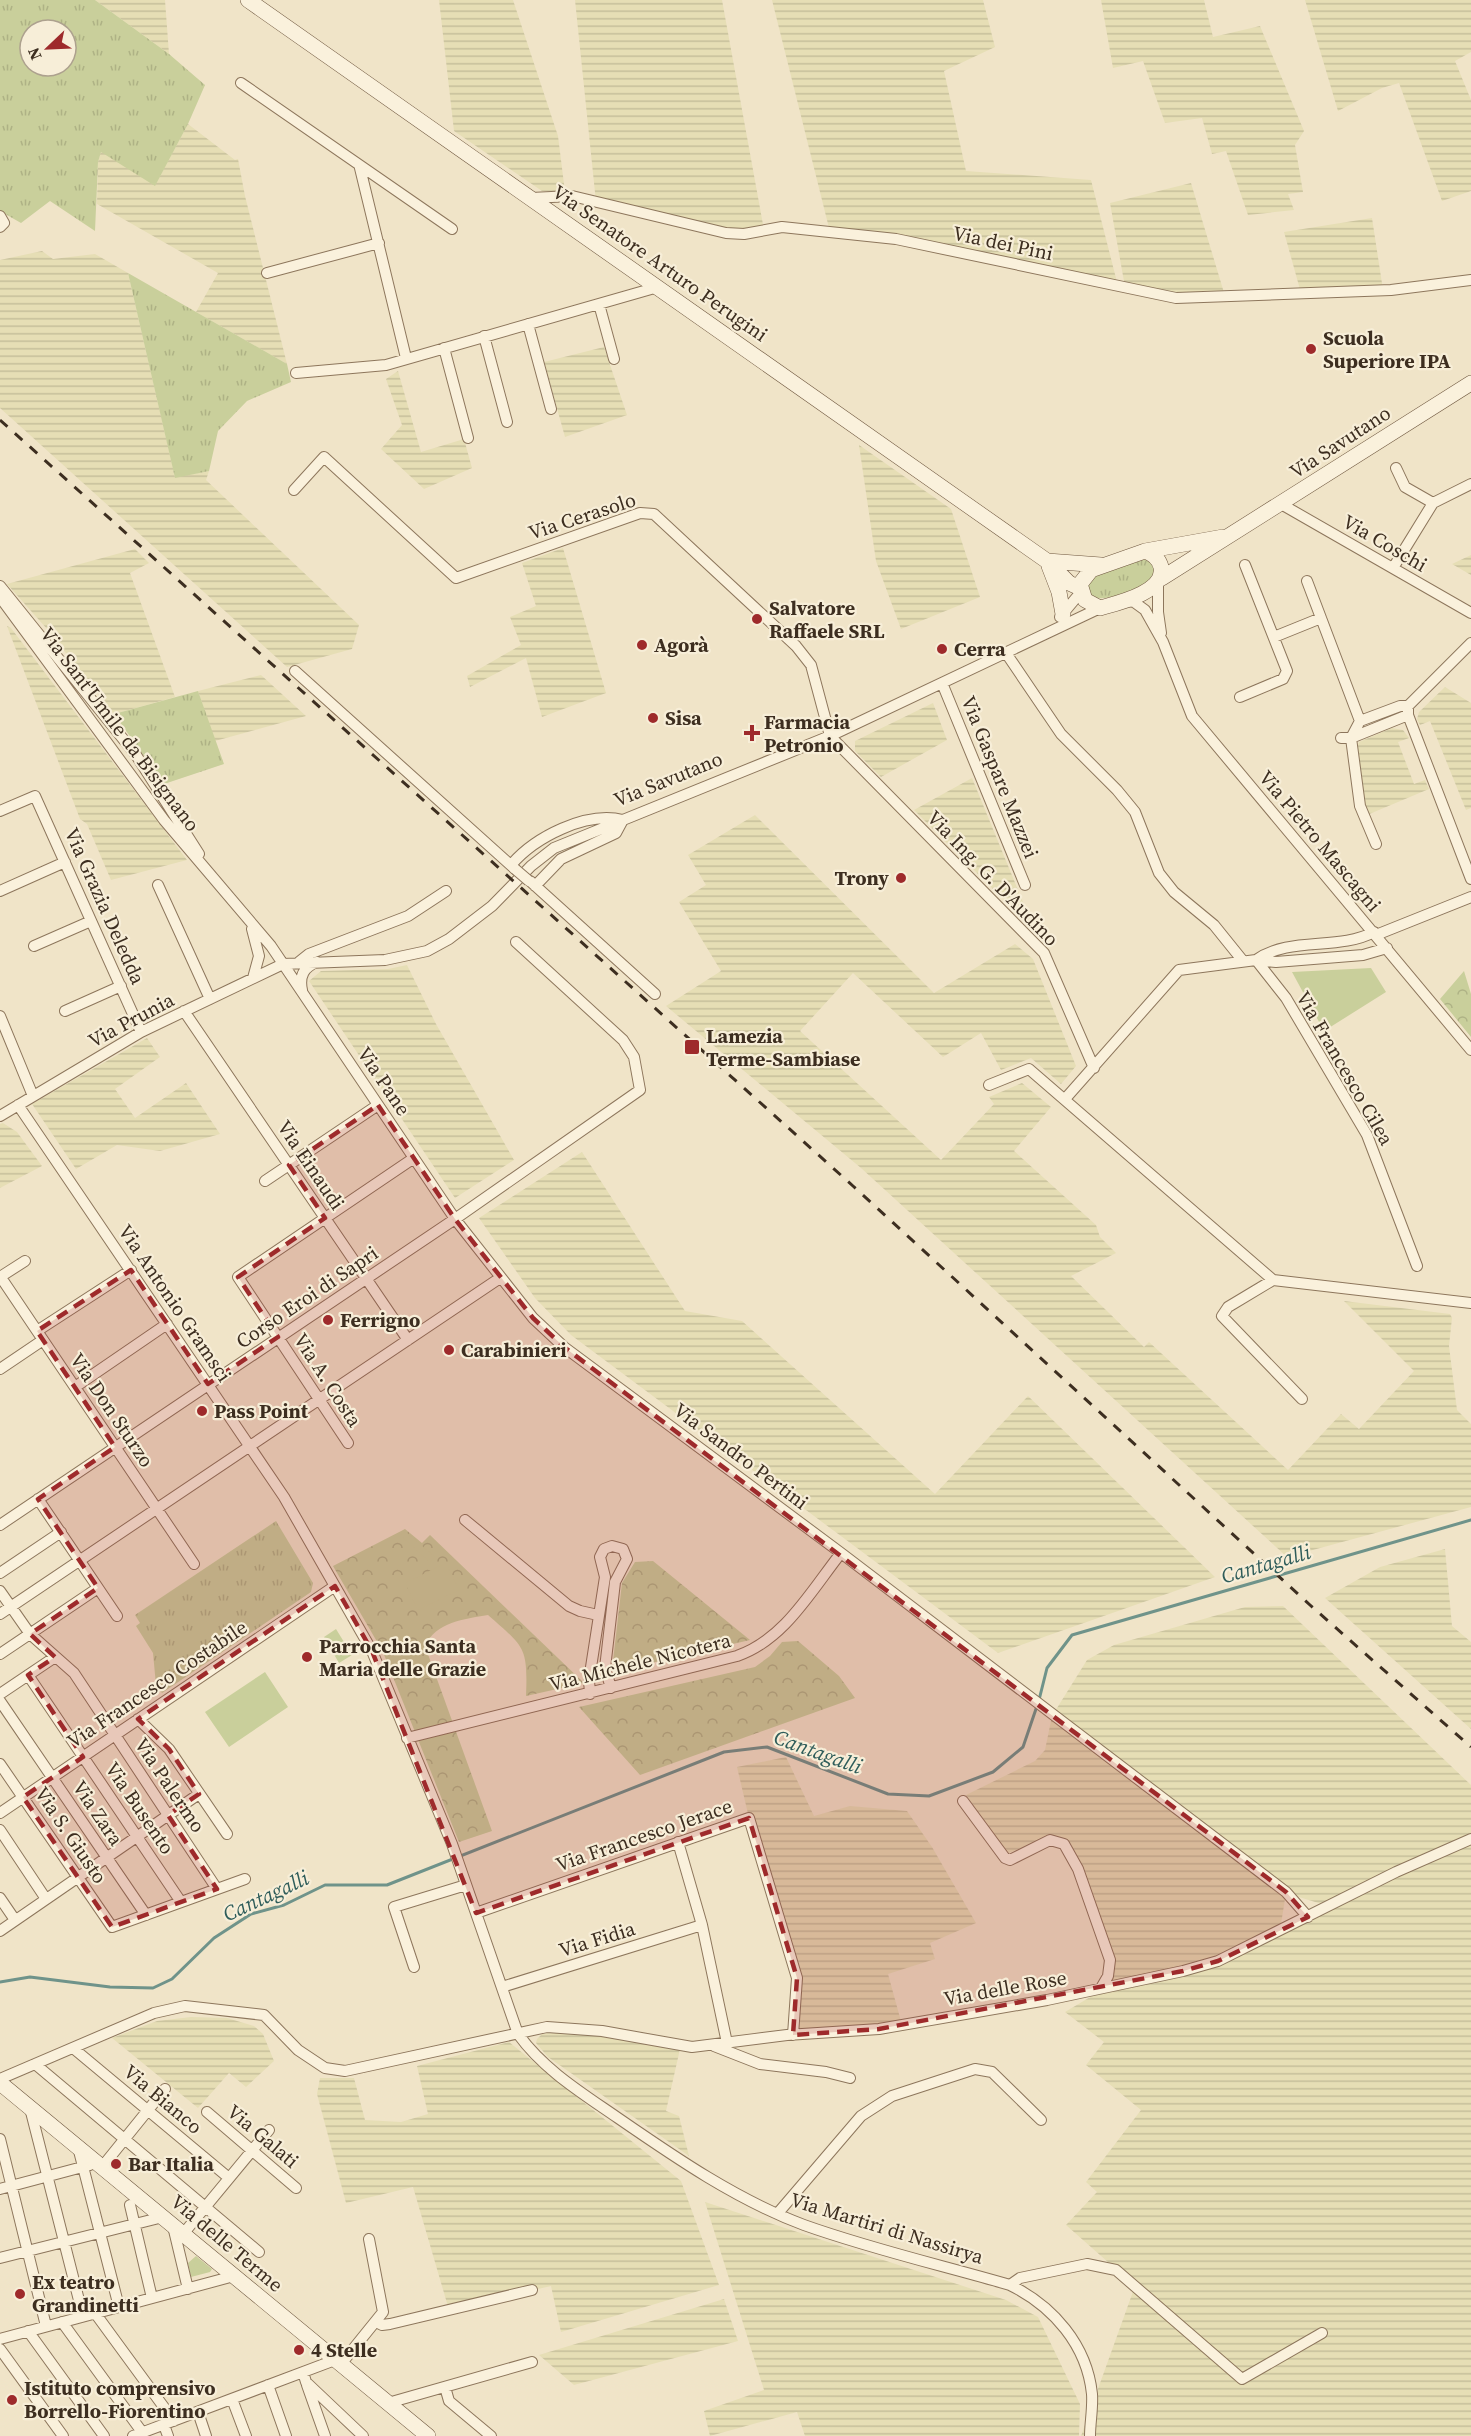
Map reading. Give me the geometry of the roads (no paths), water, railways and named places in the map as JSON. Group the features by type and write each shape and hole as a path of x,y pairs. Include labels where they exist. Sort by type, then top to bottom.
{"street":[{"name":"Via Senatore Arturo Perugini","path":"248,0 1047,561 1069,583 1081,590 1084,600 1100,608"},
{"path":"242,83 360,168 452,229"},
{"path":"360,168 406,358"},
{"name":"Via dei Pini","path":"531,198 572,196 726,233 744,234 782,227 896,239 1176,298 1391,290 1471,280"},
{"path":"0,216 4,224 0,227"},
{"path":"267,273 379,243"},
{"path":"296,373 386,365 658,287"},
{"path":"599,304 614,360"},
{"path":"528,324 551,409"},
{"path":"484,336 507,422"},
{"path":"444,348 468,438"},
{"name":"Via Savutano","path":"299,962 385,960 427,951 449,939 492,906 531,866 554,848 830,736 1100,608 1124,600 1232,535 1471,383"},
{"name":"Via Cerasolo","path":"294,490 324,457 456,578 640,513 654,514 796,646 811,664 830,736"},
{"path":"1396,468 1405,487 1433,503"},
{"path":"1393,568 1433,503 1471,484"},
{"name":"Via Coschi","path":"1281,504 1471,614"},
{"path":"1042,637 1081,590 1083,577 1102,565 1145,551 1232,535"},
{"path":"1145,551 1155,555 1161,564 1158,612 1163,642"},
{"path":"1063,614 1059,592 1047,561 1102,565"},
{"path":"1240,697 1287,676 1287,670 1245,565"},
{"path":"1307,581 1360,721"},
{"name":"Via Sant'Umile da Bisignano","path":"0,586 136,755 216,879"},
{"name":"Via Sant'Umile da Bisignano","path":"0,597 164,820 216,879 283,964"},
{"path":"1124,600 1134,602 1145,610 1163,642"},
{"path":"1274,637 1321,618"},
{"name":"Via Pietro Mascagni","path":"1163,642 1192,716 1471,1050"},
{"path":"1346,738 1408,711 1471,643"},
{"path":"1006,653 1061,734 1117,790 1135,812 1159,873 1174,892 1214,925 1244,961"},
{"path":"295,671 655,994"},
{"name":"Via Gaspare Mazzei","path":"942,683 1025,885"},
{"path":"1346,738 1360,721 1400,706 1408,711 1471,879"},
{"name":"Via Ing. G. D'Audino","path":"830,736 1044,953 1094,1068"},
{"path":"1346,738 1360,806 1376,844"},
{"name":"Via Grazia Deledda","path":"0,811 35,796 141,1032"},
{"path":"513,867 537,843 588,820 604,817 623,820 616,833 561,859 532,883"},
{"path":"0,891 65,862"},
{"path":"158,885 210,999"},
{"path":"299,962 309,954 408,916 446,891"},
{"path":"1256,960 1270,950 1359,939 1471,897"},
{"path":"248,920 258,945 258,966 253,978"},
{"path":"34,946 91,921"},
{"name":"Corso Eroi di Sapri","path":"0,1525 455,1219 640,1090 634,1057 622,1040 516,942"},
{"path":"1065,1099 1179,970 1256,960 1276,962 1363,955 1387,948"},
{"name":"Via Francesco Cilea","path":"1256,960 1286,998 1367,1135 1417,1266"},
{"name":"Via Prunia","path":"0,1116 141,1032 283,964 299,962"},
{"path":"305,995 301,985 301,976 307,967 321,962"},
{"name":"Via Pane","path":"283,964 455,1219"},
{"path":"65,1011 121,986"},
{"name":"Via Einaudi","path":"184,1011 408,1340"},
{"path":"0,1016 33,1096"},
{"path":"989,1085 1029,1069 1273,1280 1471,1303"},
{"name":"Via Antonio Gramsci","path":"18,1105 284,1497 372,1651 452,1844"},
{"path":"265,1181 378,1105"},
{"path":"325,1218 414,1158"},
{"name":"Via A. Costa","path":"325,1218 238,1277 348,1443"},
{"name":"Via Sandro Pertini","path":"455,1219 533,1318 564,1347 841,1553 1286,1892 1308,1917"},
{"path":"0,1277 25,1261"},
{"path":"0,1369 40,1336 131,1270"},
{"name":"Via Don Sturzo","path":"0,1277 194,1564"},
{"path":"0,1614 500,1278"},
{"path":"1273,1280 1227,1307 1222,1317 1302,1399"},
{"path":"75,1387 167,1324"},
{"path":"38,1499 117,1616"},
{"path":"465,1520 569,1606 598,1615"},
{"path":"0,1573 61,1532"},
{"path":"590,1694 589,1680 605,1577 601,1553 606,1547 618,1546 623,1549 627,1559 615,1582 605,1668 611,1688"},
{"name":"Via Michele Nicotera","path":"407,1738 590,1694 737,1656 758,1648 780,1630 841,1553"},
{"name":"Via Francesco Costabile","path":"0,1813 335,1586"},
{"path":"0,1654 98,1588"},
{"name":"Via Palermo","path":"0,1591 30,1634 74,1673 218,1889"},
{"path":"0,1694 55,1657"},
{"name":"Via Busento","path":"28,1675 181,1902"},
{"name":"Via Zara","path":"0,1701 146,1915"},
{"path":"138,1719 169,1749 227,1834"},
{"name":"Via S. Giusto","path":"0,1764 111,1927 146,1915"},
{"path":"0,1931 200,1794"},
{"path":"963,1801 1005,1858 1010,1860 1050,1840 1064,1844 1078,1869 1110,1960 1108,1976 1101,1988"},
{"name":"Via Francesco Jerace","path":"476,1913 748,1818 797,1978 793,2035"},
{"path":"0,1830 46,1899"},
{"name":"Via delle Rose","path":"0,2079 154,2013 185,2006 264,2015 298,2050 325,2068 345,2072 546,2027 603,2031 692,2047 793,2035 879,2029 1101,1988 1183,1971 1218,1961 1471,1839"},
{"path":"678,1842 702,1925 727,2043"},
{"name":"Via Martiri di Nassirya","path":"452,1844 518,2034 533,2055 566,2082 671,2153 748,2200 845,2238 1010,2284 1030,2296 1061,2324 1083,2357 1092,2396 1089,2436"},
{"path":"146,1915 245,1879"},
{"path":"414,1967 394,1907 466,1886"},
{"path":"0,1898 15,1920"},
{"name":"Via Fidia","path":"502,1987 702,1925"},
{"path":"711,2045 760,2064 826,2072 850,2078"},
{"name":"Via Bianco","path":"73,2048 230,2178"},
{"path":"35,2064 259,2252"},
{"path":"778,2213 861,2116 892,2096 975,2069 992,2072 1041,2120"},
{"name":"Via delle Terme","path":"0,2083 78,2148 94,2166 173,2226 428,2436"},
{"path":"0,2189 94,2166 125,2139 165,2089"},
{"path":"30,2108 83,2316"},
{"name":"Via Galati","path":"207,2112 296,2188"},
{"path":"0,2258 134,2224 173,2226 206,2206 269,2130"},
{"path":"0,2139 46,2326"},
{"path":"94,2166 100,2233 119,2307"},
{"path":"130,2205 152,2298"},
{"path":"173,2226 188,2289"},
{"path":"62,2322 138,2434 268,2385 304,2377 338,2362 383,2312 369,2240"},
{"path":"1010,2284 1020,2278 1087,2264 1116,2270 1242,2379 1322,2333"},
{"path":"0,2338 234,2276"},
{"path":"376,2322 382,2325 390,2324 532,2290"},
{"path":"95,2313 169,2423 168,2436"},
{"path":"28,2331 104,2436"},
{"path":"0,2349 56,2431 63,2436"},
{"path":"388,2403 532,2361"},
{"path":"304,2377 325,2436"},
{"path":"304,2377 363,2436"},
{"path":"268,2385 286,2436"},
{"path":"445,2387 449,2402 491,2436"},
{"path":"232,2398 246,2436"},
{"path":"198,2412 206,2436"}],"waterway":[{"name":"Cantagalli","path":"1039,1700 1047,1668 1072,1635 1471,1520"},
{"name":"Cantagalli","path":"0,1982 30,1977 110,1987 153,1988 172,1979 214,1938 251,1914 284,1905 325,1885 387,1885 724,1752 767,1747 888,1794 929,1796 993,1772 1023,1747 1037,1706"}],"railway":[{"path":"0,420 853,1186 1310,1605 1471,1747"}],"place":[{"name":"Scuola Superiore IPA","path":"1311,349"},
{"name":"Salvatore Raffaele SRL","path":"757,619"},
{"name":"Agorà","path":"642,645"},
{"name":"Cerra","path":"942,649"},
{"name":"Sisa","path":"653,718"},
{"name":"Farmacia Petronio","path":"752,733"},
{"name":"Trony","path":"901,878"},
{"name":"Lamezia Terme-Sambiase","path":"692,1047"},
{"name":"Ferrigno","path":"328,1320"},
{"name":"Carabinieri","path":"449,1350"},
{"name":"Pass Point","path":"202,1411"},
{"name":"Parrocchia Santa Maria delle Grazie","path":"307,1657"},
{"name":"Bar Italia","path":"116,2164"},
{"name":"Ex teatro Grandinetti","path":"20,2294"},
{"name":"4 Stelle","path":"299,2350"},
{"name":"Istituto comprensivo Borrello-Fiorentino","path":"12,2400"}]}
